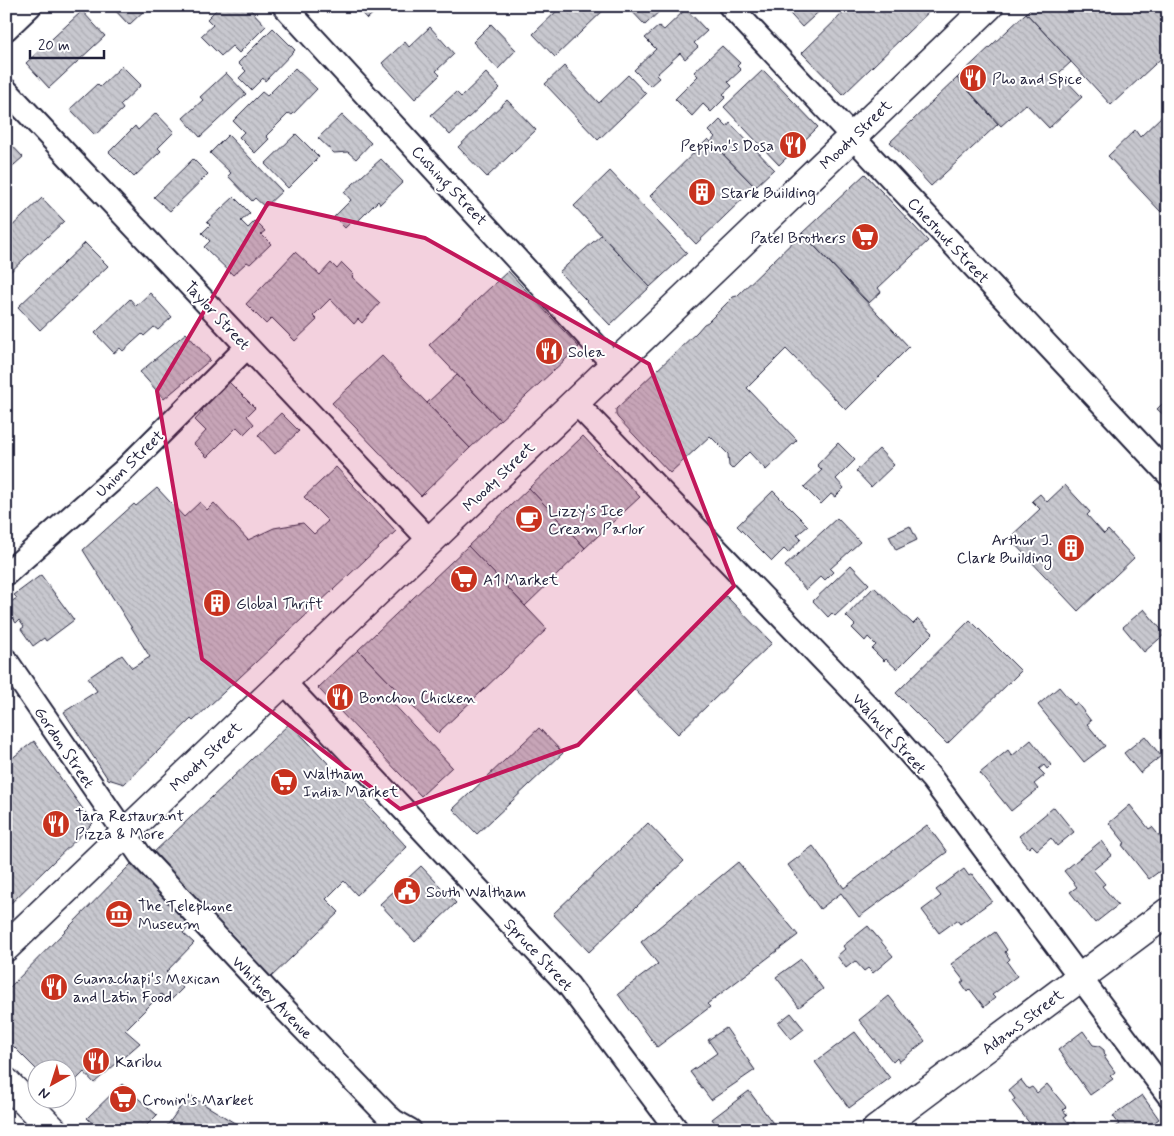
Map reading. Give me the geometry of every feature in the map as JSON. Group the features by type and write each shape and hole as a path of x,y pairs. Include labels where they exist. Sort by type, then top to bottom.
{"main road":[{"name":"Moody Street","path":"6,946 989,6"},
{"name":"Adams Street","path":"876,1130 1168,912"},
{"path":"6,1082 54,1130"}],"street":[{"path":"6,29 30,6"},
{"name":"Cushing Street","path":"284,6 614,364"},
{"name":"Chestnut Street","path":"730,6 1168,474"},
{"name":"Taylor Street","path":"6,90 430,542"},
{"name":"Union Street","path":"6,574 111,482 247,347"},
{"name":"Walnut Street","path":"575,402 906,748 932,779 1168,1095"},
{"name":"Gordon Street","path":"6,660 125,833"},
{"name":"Spruce Street","path":"283,681 570,986 677,1130"},
{"name":"Whitney Avenue","path":"125,833 140,855 270,994 390,1118 410,1130"}],"highlighted area":[{"path":"268,203 425,238 649,364 734,586 578,745 400,809 202,659 157,391"}],"building":[{"path":"111,6 149,6 129,25"},
{"path":"220,6 247,6 266,26 239,53 232,46 221,56 201,36 213,25 207,19"},
{"path":"355,6 381,6 367,19"},
{"path":"562,6 608,6 555,57 533,34"},
{"path":"627,6 665,6 645,25"},
{"path":"783,6 825,6 802,27"},
{"path":"850,6 935,6 843,95 802,53"},
{"path":"1033,6 1168,6 1168,52 1111,105 1026,13"},
{"path":"686,9 707,31 694,43 698,47 685,59 680,53 656,75 659,78 650,86 634,70 656,49 645,38 659,26 664,30"},
{"path":"82,11 105,36 49,88 26,63"},
{"path":"1026,13 1071,62 1059,73 1082,97 1049,128 1026,104 1001,126 957,78"},
{"path":"491,24 516,50 498,69 473,42"},
{"path":"430,27 454,54 436,71 440,75 415,99 382,63 405,42 409,47"},
{"path":"273,28 295,50 265,81 263,78 251,90 239,78 246,71 238,63"},
{"path":"722,46 740,63 737,66 741,70 728,82 732,86 723,94 726,97 711,112 703,104 692,116 675,99 698,76 694,72"},
{"path":"122,66 141,85 120,105 123,109 95,135 70,109 97,84 100,87"},
{"path":"564,66 599,103 628,75 646,94 598,140 545,84"},
{"path":"295,68 317,89 292,115 289,113 266,136 269,139 255,153 239,137 244,132 233,121 262,92 267,96"},
{"path":"763,70 818,127 779,165 724,107"},
{"path":"226,73 246,94 200,137 183,118 203,100 200,97"},
{"path":"486,73 500,88 450,135 431,115 456,92 461,97"},
{"path":"957,78 998,124 931,186 890,142"},
{"path":"507,100 536,130 487,177 458,147"},
{"path":"156,113 174,132 158,148 161,151 134,177 109,152 135,126 138,130"},
{"path":"1164,114 1168,118 1168,206 1161,212 1108,156 1135,130 1140,137"},
{"path":"342,115 371,143 356,159 348,152 334,153 318,138"},
{"path":"720,120 727,127 730,123 774,169 755,187 711,142 715,137 709,131"},
{"path":"296,134 319,157 288,188 265,164"},
{"path":"228,135 282,191 265,207 255,198 252,201 228,176 231,173 210,153"},
{"path":"6,139 23,157 6,172"},
{"name":"Stark Building","path":"708,139 755,187 696,244 650,196"},
{"path":"193,159 208,174 170,211 154,197"},
{"path":"381,159 403,182 380,204 378,201 355,224 352,221 345,228 334,217 351,200 344,192"},
{"path":"610,171 687,253 650,287 574,206"},
{"name":"Patel Brothers","path":"865,174 928,241 878,288 881,292 869,303 802,233"},
{"path":"234,197 250,213 241,221 248,228 255,221 265,231 261,234 271,244 250,264 247,262 233,275 204,247 210,241 202,233 210,225 207,222"},
{"path":"42,198 64,221 6,276 6,232"},
{"path":"802,233 909,347 846,410 786,349 747,388 797,440 766,470 749,452 732,469 729,466 728,454 710,436 670,473 618,418 616,409"},
{"path":"601,235 650,287 610,325 559,272"},
{"path":"85,243 108,266 40,330 18,307"},
{"path":"295,252 320,275 331,263 337,269 342,263 354,275 352,277 380,303 362,323 358,319 354,324 330,299 313,316 317,320 295,341 272,318 266,324 246,304"},
{"path":"508,271 579,347 500,420 429,345"},
{"path":"150,293 172,317 158,330 154,327 144,336 142,334 123,351 120,348 114,353 95,333 130,299 136,306"},
{"path":"186,333 210,360 164,399 140,372"},
{"path":"382,356 470,448 421,496 332,403"},
{"path":"457,375 500,420 470,448 427,403"},
{"path":"228,381 255,408 247,416 254,424 244,434 237,427 207,457 194,444 206,431 195,420 203,411 200,409"},
{"path":"1168,398 1168,419 1157,409"},
{"path":"281,413 299,431 275,454 258,435"},
{"path":"583,436 640,497 585,548 529,488"},
{"path":"838,443 855,460 836,479 844,488 835,497 831,494 821,504 804,487 822,470 817,465"},
{"path":"879,449 894,465 871,487 856,471"},
{"name":"Global Thrift","path":"336,467 396,531 193,721 191,719 124,784 108,779 64,712 97,691 88,678 122,655 132,668 150,657 83,550 134,504 136,506 157,488 184,517 200,502 207,510 214,503 248,540 274,528 303,523 314,534 328,521 304,497"},
{"name":"Arthur J. Clark Building","path":"1065,485 1090,512 1087,515 1104,534 1108,530 1134,558 1078,611 1009,538 1040,509 1032,501 1040,494 1047,502"},
{"path":"529,488 585,548 525,606 468,546"},
{"path":"773,491 808,526 797,535 801,539 788,553 784,549 772,561 737,526"},
{"path":"837,518 860,542 830,569 833,572 825,580 821,576 806,590 785,566"},
{"path":"910,526 917,540 896,550 889,536"},
{"path":"468,546 547,629 438,733 358,650"},
{"path":"851,565 869,584 835,616 832,613 828,617 813,601"},
{"path":"41,575 74,620 46,641 44,638 33,646 21,629 24,627 19,620 16,623 6,609 6,605 17,598 14,595"},
{"path":"874,587 913,624 918,619 933,633 897,669 886,659 884,661 872,649 876,645 868,637 865,641 852,628 855,625 846,616"},
{"path":"726,596 772,643 678,734 632,687"},
{"path":"1144,609 1165,634 1144,652 1123,627"},
{"path":"970,620 1021,671 947,744 896,693"},
{"path":"358,650 397,690 388,698 452,767 421,796 318,688"},
{"path":"1059,687 1074,705 1077,703 1091,721 1087,724 1105,746 1084,762 1038,705"},
{"path":"290,723 407,847 357,895 344,881 326,899 339,912 270,978 152,854"},
{"path":"539,728 563,753 477,834 453,809"},
{"path":"1145,736 1161,756 1140,773 1124,753"},
{"path":"1031,740 1051,765 1047,769 1044,765 1039,769 1045,775 1034,784 1038,789 1011,811 980,773 1008,750 1012,756"},
{"path":"34,741 93,823 6,908 6,763"},
{"path":"1130,805 1149,829 1152,827 1168,846 1168,865 1149,879 1122,845 1125,843 1109,823"},
{"path":"1054,807 1074,832 1057,846 1051,838 1037,850 1032,845 1029,848 1019,836"},
{"path":"648,823 684,861 589,952 553,914"},
{"path":"927,825 947,852 859,917 841,893 820,909 788,865 813,846 844,888"},
{"path":"1101,841 1112,855 1093,870 1105,884 1102,886 1118,905 1095,923 1070,892 1077,887 1064,871"},
{"path":"738,862 798,935 707,1004 710,1007 657,1047 618,994 658,964 641,942"},
{"path":"132,863 191,926 183,933 194,943 166,972 183,988 169,1002 161,994 125,1030 140,1043 94,1083 84,1072 78,1078 78,1058 28,1058 28,1061 6,1039 6,991"},
{"path":"421,866 456,903 415,942 380,904"},
{"path":"964,869 969,876 972,874 992,901 960,924 957,920 939,933 922,910 941,896 936,890"},
{"path":"868,926 893,956 873,973 868,968 864,971 855,961 846,968 837,956 845,949 843,946"},
{"path":"995,932 1007,950 1005,952 1010,959 1007,962 1017,976 992,995 995,998 984,1007 970,989 967,992 961,983 964,981 951,964"},
{"path":"801,959 823,989 799,1007 776,977"},
{"path":"889,996 925,1041 899,1062 897,1058 893,1062 859,1020"},
{"path":"791,1013 804,1029 791,1039 778,1023"},
{"path":"726,1028 755,1070 711,1100 690,1072 717,1053 708,1040"},
{"path":"1083,1031 1093,1045 1099,1046 1104,1050 1105,1058 1115,1072 1110,1076 1113,1079 1090,1095 1058,1050"},
{"path":"855,1032 890,1078 849,1108 815,1062"},
{"path":"1021,1080 1028,1089 1032,1087 1037,1093 1047,1084 1066,1107 1063,1110 1067,1115 1064,1117 1070,1125 1074,1122 1080,1130 1042,1130 1035,1122 1031,1125 1012,1101 1015,1099 1009,1090"},
{"name":"Cronin's Market","path":"122,1084 157,1115 142,1130 100,1130 87,1118"},
{"path":"749,1091 778,1130 720,1130 712,1119"},
{"path":"189,1095 246,1130 164,1130"},
{"path":"1142,1095 1159,1119 1144,1130 1110,1130 1119,1124 1113,1116"}],"place":[{"name":"Pho and Spice","path":"973,78"},
{"name":"Peppino's Dosa","path":"793,145"},
{"name":"Stark Building","path":"702,192"},
{"name":"Patel Brothers","path":"865,237"},
{"name":"Solea","path":"549,351"},
{"name":"Lizzy's Ice Cream Parlor","path":"529,519"},
{"name":"Arthur J. Clark Building","path":"1071,548"},
{"name":"A1 Market","path":"464,579"},
{"name":"Global Thrift","path":"217,603"},
{"name":"Bonchon Chicken","path":"340,697"},
{"name":"Waltham India Market","path":"284,782"},
{"name":"Tara Restaurant Pizza & More","path":"56,824"},
{"name":"South Waltham","path":"407,891"},
{"name":"The Telephone Museum","path":"119,914"},
{"name":"Guanachapi's Mexican and Latin Food","path":"54,987"},
{"name":"Karibu","path":"96,1061"},
{"name":"Cronin's Market","path":"123,1099"}]}
